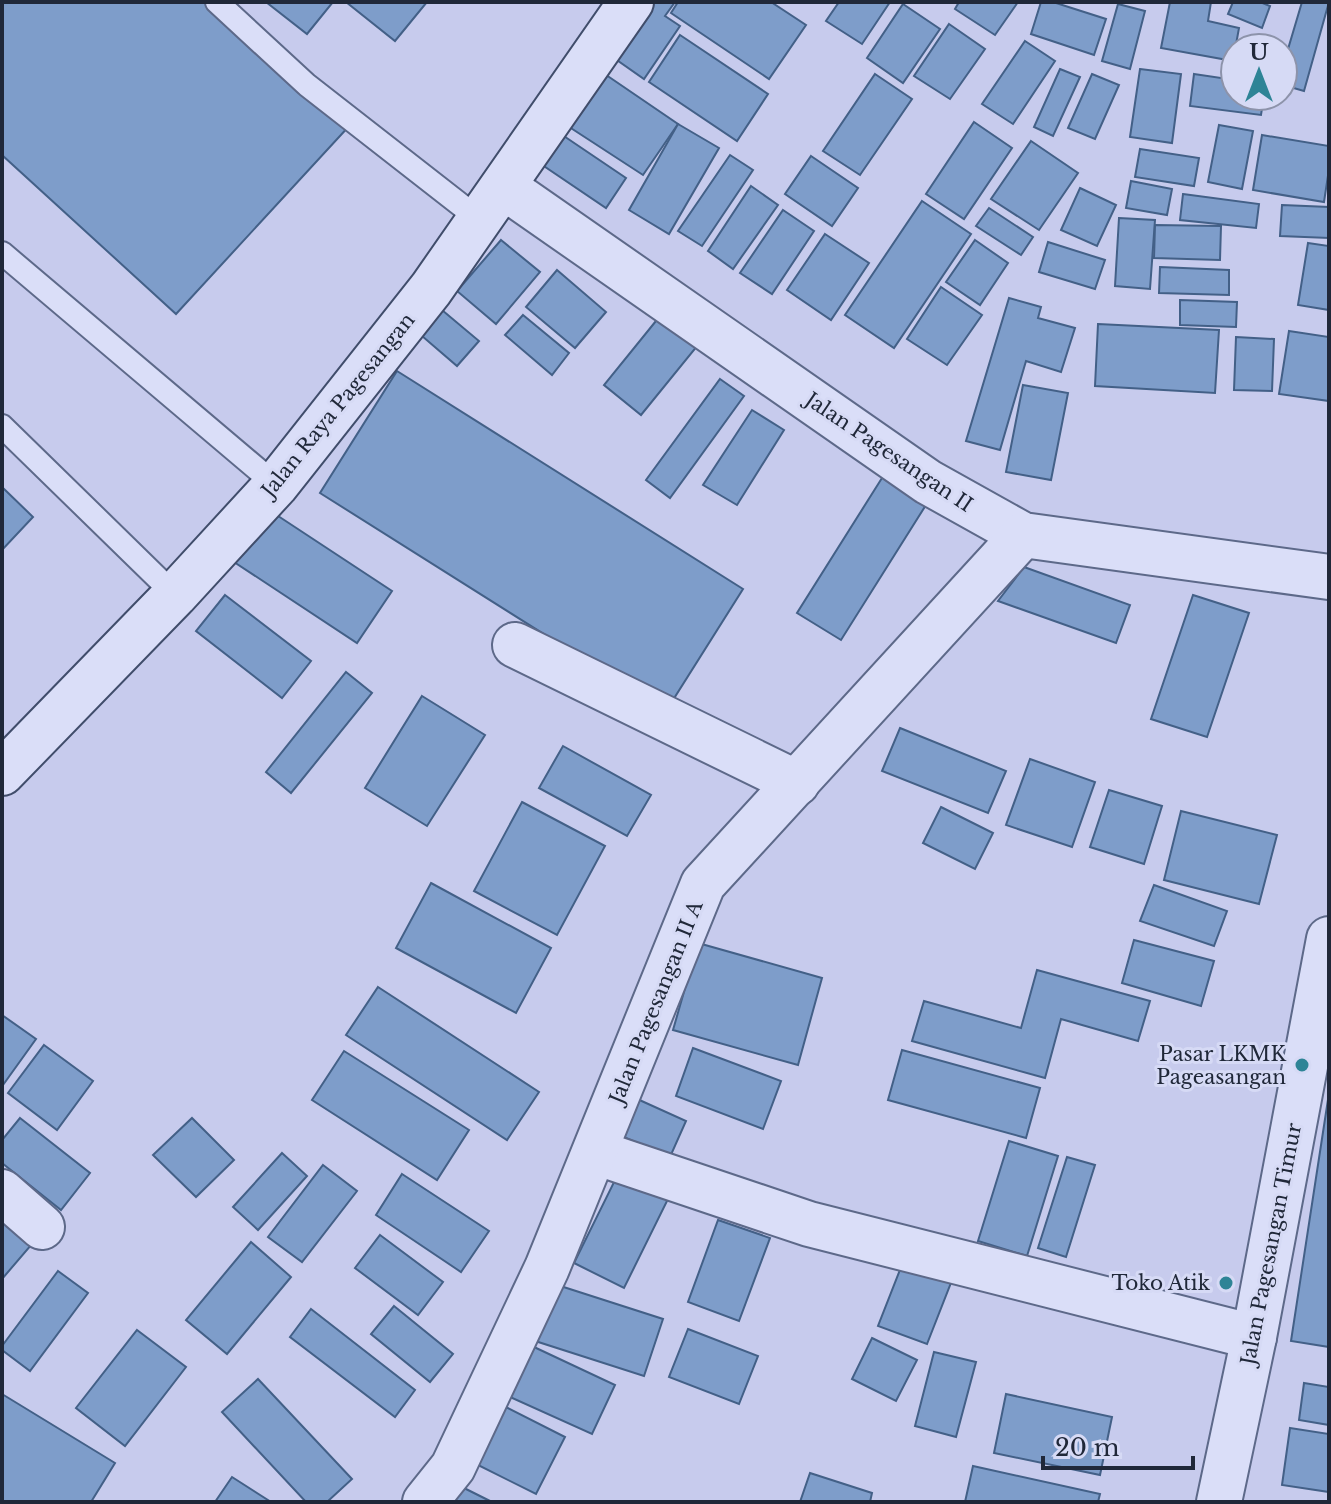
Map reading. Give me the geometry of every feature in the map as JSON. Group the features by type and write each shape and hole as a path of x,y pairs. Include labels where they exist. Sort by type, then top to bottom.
{"street":[{"name":"Jalan Raya Pagesangan","path":"2,773 175,595 276,485 431,289 631,2"},
{"name":"Jalan Pagesangan II","path":"492,204 928,482 1023,535 1329,577"},
{"name":"Jalan Pagesangan II A","path":"425,1502 453,1467 547,1268 703,884 1023,535"},
{"path":"515,645 797,783"},
{"name":"Jalan Pagesangan Timur","path":"1219,1502 1254,1337 1329,939"},
{"path":"595,1152 809,1224 1254,1337"},
{"path":"2,1192 42,1227"}],"lane":[{"path":"217,2 307,85 492,204"},
{"path":"2,253 276,485"},
{"path":"2,426 175,595"}],"building":[{"path":"2,2 216,2 351,124 176,314 2,155"},
{"path":"266,2 333,2 307,34"},
{"path":"346,2 427,2 395,41"},
{"path":"637,2 675,2 665,16 680,26 644,79 604,51"},
{"path":"678,2 771,2 806,25 769,79 671,13"},
{"path":"839,2 890,2 862,44 826,21"},
{"path":"959,2 1018,2 995,35 955,9"},
{"path":"1041,2 1053,2 1106,19 1094,55 1031,34"},
{"path":"1170,2 1211,2 1208,21 1239,28 1238,32 1219,32 1219,58 1161,48"},
{"path":"1233,2 1260,2 1270,6 1262,28 1228,14"},
{"path":"1302,2 1329,2 1304,91 1299,90 1299,32 1293,32"},
{"path":"903,4 940,29 903,83 867,58"},
{"path":"1118,4 1145,11 1130,69 1102,61"},
{"path":"949,24 985,49 950,99 914,76"},
{"path":"680,35 768,94 737,141 649,82"},
{"path":"1025,41 1055,61 1013,124 982,104"},
{"path":"593,66 678,124 643,175 557,119"},
{"path":"1060,69 1080,77 1053,136 1034,127"},
{"path":"1140,69 1181,74 1172,143 1130,137"},
{"path":"875,74 912,99 860,175 823,151"},
{"path":"1092,74 1119,85 1095,139 1068,128"},
{"path":"1194,74 1219,78 1219,110 1190,106"},
{"path":"974,122 1012,148 964,219 926,194"},
{"path":"678,124 719,148 669,234 629,210"},
{"path":"1219,125 1253,131 1242,189 1208,182"},
{"path":"549,126 626,178 606,208 529,156"},
{"path":"1262,135 1329,146 1324,202 1253,190"},
{"path":"1031,141 1078,173 1039,230 991,199"},
{"path":"1140,149 1199,158 1194,186 1135,177"},
{"path":"730,155 753,170 702,246 678,231"},
{"path":"811,156 858,188 832,226 785,194"},
{"path":"1131,181 1172,189 1167,215 1126,208"},
{"path":"751,186 778,205 733,269 708,251"},
{"path":"1080,188 1116,205 1097,246 1061,230"},
{"path":"1183,194 1259,204 1256,228 1180,220"},
{"path":"922,201 971,234 894,348 845,315"},
{"path":"1282,205 1329,207 1329,238 1280,236"},
{"path":"989,208 1033,237 1021,255 976,226"},
{"path":"783,210 814,231 772,294 740,273"},
{"path":"1119,218 1155,220 1150,289 1115,286"},
{"path":"1155,225 1221,226 1220,260 1154,258"},
{"path":"825,234 869,263 831,320 787,290"},
{"path":"501,240 540,272 496,324 457,291"},
{"path":"975,240 1008,263 980,305 946,282"},
{"path":"1048,242 1105,260 1095,289 1039,272"},
{"path":"1308,243 1329,246 1329,310 1298,305"},
{"path":"1160,267 1229,270 1229,295 1159,293"},
{"path":"557,270 606,312 575,348 526,307"},
{"path":"941,287 982,315 947,365 907,339"},
{"path":"1009,298 1041,307 1038,318 1075,328 1061,372 1026,361 1000,450 966,441"},
{"path":"1180,300 1237,302 1236,327 1180,325"},
{"path":"436,305 479,341 457,366 415,330"},
{"path":"523,315 569,353 552,375 505,335"},
{"path":"660,316 698,345 641,415 604,385"},
{"path":"1098,324 1219,330 1215,393 1095,386"},
{"path":"1289,331 1329,337 1329,401 1279,394"},
{"path":"1236,337 1274,339 1272,391 1234,390"},
{"path":"397,371 743,589 666,711 320,493"},
{"path":"720,379 744,396 670,498 646,480"},
{"path":"1023,385 1068,393 1051,480 1006,472"},
{"path":"752,410 784,430 737,505 703,485"},
{"path":"887,470 931,497 841,640 797,613"},
{"path":"2,487 33,517 2,550"},
{"path":"269,510 392,591 357,643 234,562"},
{"path":"1024,567 1130,605 1116,643 998,601"},
{"path":"225,595 311,661 282,698 196,631"},
{"path":"1193,595 1249,613 1207,737 1151,719"},
{"path":"346,672 372,693 291,793 266,772"},
{"path":"422,696 485,735 427,826 365,788"},
{"path":"900,728 1006,771 988,813 882,771"},
{"path":"563,746 651,795 627,836 539,788"},
{"path":"1030,759 1095,782 1072,847 1006,825"},
{"path":"1109,790 1162,806 1144,864 1090,847"},
{"path":"522,802 605,846 557,935 474,891"},
{"path":"941,807 993,833 975,869 923,843"},
{"path":"1181,811 1277,835 1259,904 1164,880"},
{"path":"431,883 551,948 516,1013 396,948"},
{"path":"1154,885 1227,911 1214,946 1140,921"},
{"path":"1134,940 1214,961 1201,1006 1122,983"},
{"path":"698,943 822,978 798,1065 673,1030"},
{"path":"1037,970 1150,1001 1138,1041 1061,1019 1045,1078 912,1041 924,1001 1021,1028"},
{"path":"378,987 539,1092 507,1140 346,1035"},
{"path":"2,1015 36,1039 3,1085 2,1084"},
{"path":"44,1045 93,1081 57,1130 8,1093"},
{"path":"693,1048 781,1081 763,1129 676,1096"},
{"path":"902,1050 1040,1088 1026,1138 888,1100"},
{"path":"344,1051 469,1130 437,1180 312,1100"},
{"path":"1329,1093 1329,1347 1291,1341"},
{"path":"635,1098 686,1121 670,1157 619,1135"},
{"path":"20,1118 90,1173 61,1210 2,1163 2,1140"},
{"path":"192,1118 234,1160 196,1197 153,1155"},
{"path":"1009,1141 1058,1156 1027,1256 978,1241"},
{"path":"282,1153 307,1176 258,1230 233,1207"},
{"path":"1067,1157 1095,1165 1066,1257 1038,1248"},
{"path":"323,1165 357,1191 302,1262 268,1237"},
{"path":"619,1172 669,1197 624,1288 574,1263"},
{"path":"402,1174 489,1231 461,1272 376,1215"},
{"path":"2,1213 38,1237 2,1279"},
{"path":"718,1220 770,1238 739,1321 688,1302"},
{"path":"380,1235 443,1282 418,1315 355,1268"},
{"path":"251,1242 291,1277 227,1354 186,1320"},
{"path":"905,1257 954,1275 927,1344 878,1326"},
{"path":"58,1271 88,1293 30,1371 2,1350 2,1346"},
{"path":"548,1282 663,1319 644,1376 529,1339"},
{"path":"394,1306 453,1354 430,1382 371,1334"},
{"path":"311,1309 415,1390 395,1417 290,1337"},
{"path":"688,1329 758,1356 739,1404 669,1377"},
{"path":"137,1330 186,1367 125,1446 76,1408"},
{"path":"872,1338 917,1360 896,1401 852,1379"},
{"path":"534,1347 615,1385 592,1434 510,1397"},
{"path":"934,1352 976,1362 956,1437 915,1426"},
{"path":"258,1379 352,1479 327,1502 306,1502 222,1412"},
{"path":"1304,1383 1329,1387 1329,1425 1299,1420"},
{"path":"2,1394 115,1463 91,1502 2,1502"},
{"path":"1006,1394 1112,1417 1100,1475 994,1453"},
{"path":"502,1405 565,1437 536,1494 472,1462"},
{"path":"1290,1428 1329,1434 1329,1492 1282,1485"},
{"path":"973,1466 1100,1494 1098,1502 965,1502"},
{"path":"810,1473 872,1493 870,1502 800,1502"},
{"path":"232,1477 271,1502 215,1502"},
{"path":"452,1482 492,1502 442,1502"}],"place":[{"name":"Pasar LKMK Pageasangan","path":"1302,1065"},
{"name":"Toko Atik","path":"1226,1283"}]}
